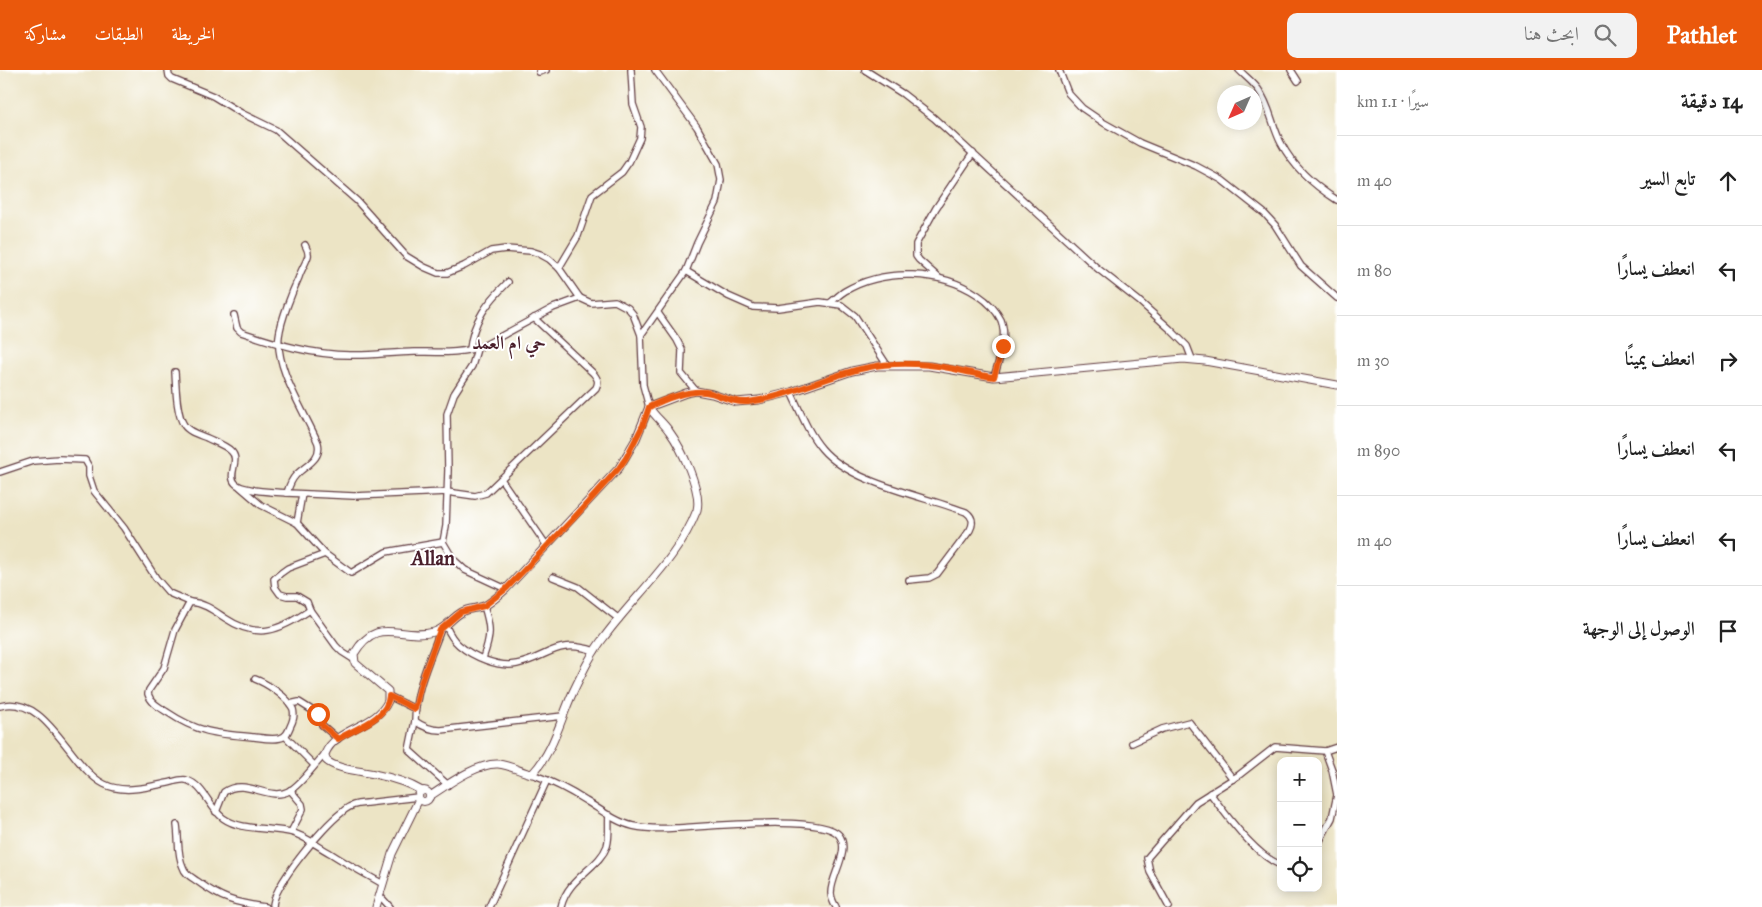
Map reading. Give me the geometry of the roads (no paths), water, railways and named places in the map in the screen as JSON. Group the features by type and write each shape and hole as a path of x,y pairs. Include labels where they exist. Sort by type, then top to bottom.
{"street":[{"path":"168,70 169,76 172,79 213,96 241,113 276,130 357,201 406,256 430,271 438,273 454,270 492,251 506,248 531,251 550,259 560,268 580,298 592,303 610,301 622,304 632,314 641,335 643,385 649,407 669,430 681,452 694,481 699,505 694,519 676,551 595,651 573,692 552,745 532,774"},
{"path":"539,72 546,70"},
{"path":"560,268 578,236 595,190 614,180 622,172 629,162 640,138 641,127 633,104 631,70"},
{"path":"641,335 686,271 717,202 721,175 718,164 697,127 655,70"},
{"path":"865,70 896,89 924,110 973,153 1096,268 1170,328 1186,346 1192,359"},
{"path":"1059,70 1068,94 1082,108 1146,145 1196,166 1222,180 1264,213 1275,225 1301,266 1337,298"},
{"path":"1239,70 1261,93 1276,133 1292,160 1307,179 1337,200"},
{"path":"1291,70 1298,81"},
{"path":"939,278 916,256 916,244 940,201 973,153"},
{"path":"287,493 292,479 316,458 319,453 311,427 284,371 279,344 281,326 308,255 305,246"},
{"path":"686,271 728,296 753,307 768,309 830,302 845,307 855,316 887,365"},
{"path":"830,302 845,291 873,280 888,277 916,275 939,278 969,289 985,300 1001,320 1003,346 994,377"},
{"path":"470,349 475,325 482,310 508,282"},
{"path":"234,315 237,328 241,332 279,344 319,353 348,355 442,352 477,348 534,318 580,298"},
{"path":"658,313 682,350 680,372 696,391"},
{"path":"238,486 287,493 354,496 447,492 475,496 482,495 490,490 576,408 598,384 597,378 534,318"},
{"path":"477,348 472,366 454,394 447,414 446,526 443,542 448,553 460,566 471,574 506,589"},
{"path":"353,659 357,648 374,632 422,634 443,628 461,612 484,606 506,589 619,468 636,439 649,407 696,391 742,402 791,392 852,371 887,365 945,367 994,377 1156,360 1192,359 1336,386"},
{"path":"175,372 176,394 184,425 188,429 231,450 235,456 233,480 238,486 261,505 297,523 325,554 351,572 386,552 443,542"},
{"path":"791,392 811,435 836,462 848,470 876,482 966,512 972,518 973,524 970,530 938,574 930,578 909,580"},
{"path":"0,472 33,461 85,460 89,467 91,484 94,491 124,528 156,578 169,593 208,607 239,626 266,632 285,625 310,610"},
{"path":"501,479 547,546"},
{"path":"297,523 302,494"},
{"path":"325,554 288,568 274,579 275,587 280,594 303,599 342,652 353,659 359,668 384,687 389,696 415,709"},
{"path":"553,577 578,587 619,619"},
{"path":"190,602 176,630 164,668 149,690 150,700 183,723 203,731 215,734 266,738 285,736 294,718 290,704 270,686 254,679"},
{"path":"483,658 490,635 489,622 484,606"},
{"path":"443,628 458,645 483,658 510,665 523,662 550,650 568,646 595,651"},
{"path":"443,628 421,683 409,750 448,784"},
{"path":"216,812 224,792 235,787 245,786 277,794 290,790 338,739 376,717 386,706 389,696"},
{"path":"290,704 301,702 316,712 322,725 338,739"},
{"path":"0,706 17,705 27,707 35,712 82,766 104,784 122,789 138,789 186,780 201,790 216,812 223,818 239,824 290,832 313,843 383,884"},
{"path":"415,721 425,727 441,730 563,716"},
{"path":"1132,743 1162,729 1189,722 1233,779"},
{"path":"285,736 314,765"},
{"path":"1169,907 1150,872 1147,858 1196,802 1233,779 1275,747 1325,751 1337,747"},
{"path":"1322,837 1332,818 1337,795 1332,770 1325,751"},
{"path":"325,754 326,760 336,766 407,783 423,797"},
{"path":"177,825 181,863 187,874 211,891 229,900 269,906 284,880 313,843 329,824 352,805 423,797 467,774 493,764 506,765 547,780 632,826 650,828 761,823 812,825 831,829 838,834 843,843 831,888 831,895 836,907"},
{"path":"489,907 547,780"},
{"path":"290,790 302,804 303,809 290,832"},
{"path":"1210,793 1240,830 1263,854 1277,864"},
{"path":"376,907 392,854 423,797"},
{"path":"561,907 565,895 573,883 605,850 608,841 609,815"},
{"path":"380,896 390,907"}],"district":[{"name":"حي ام العمد","path":"509,342"},
{"name":"Allan","path":"433,558"}]}
